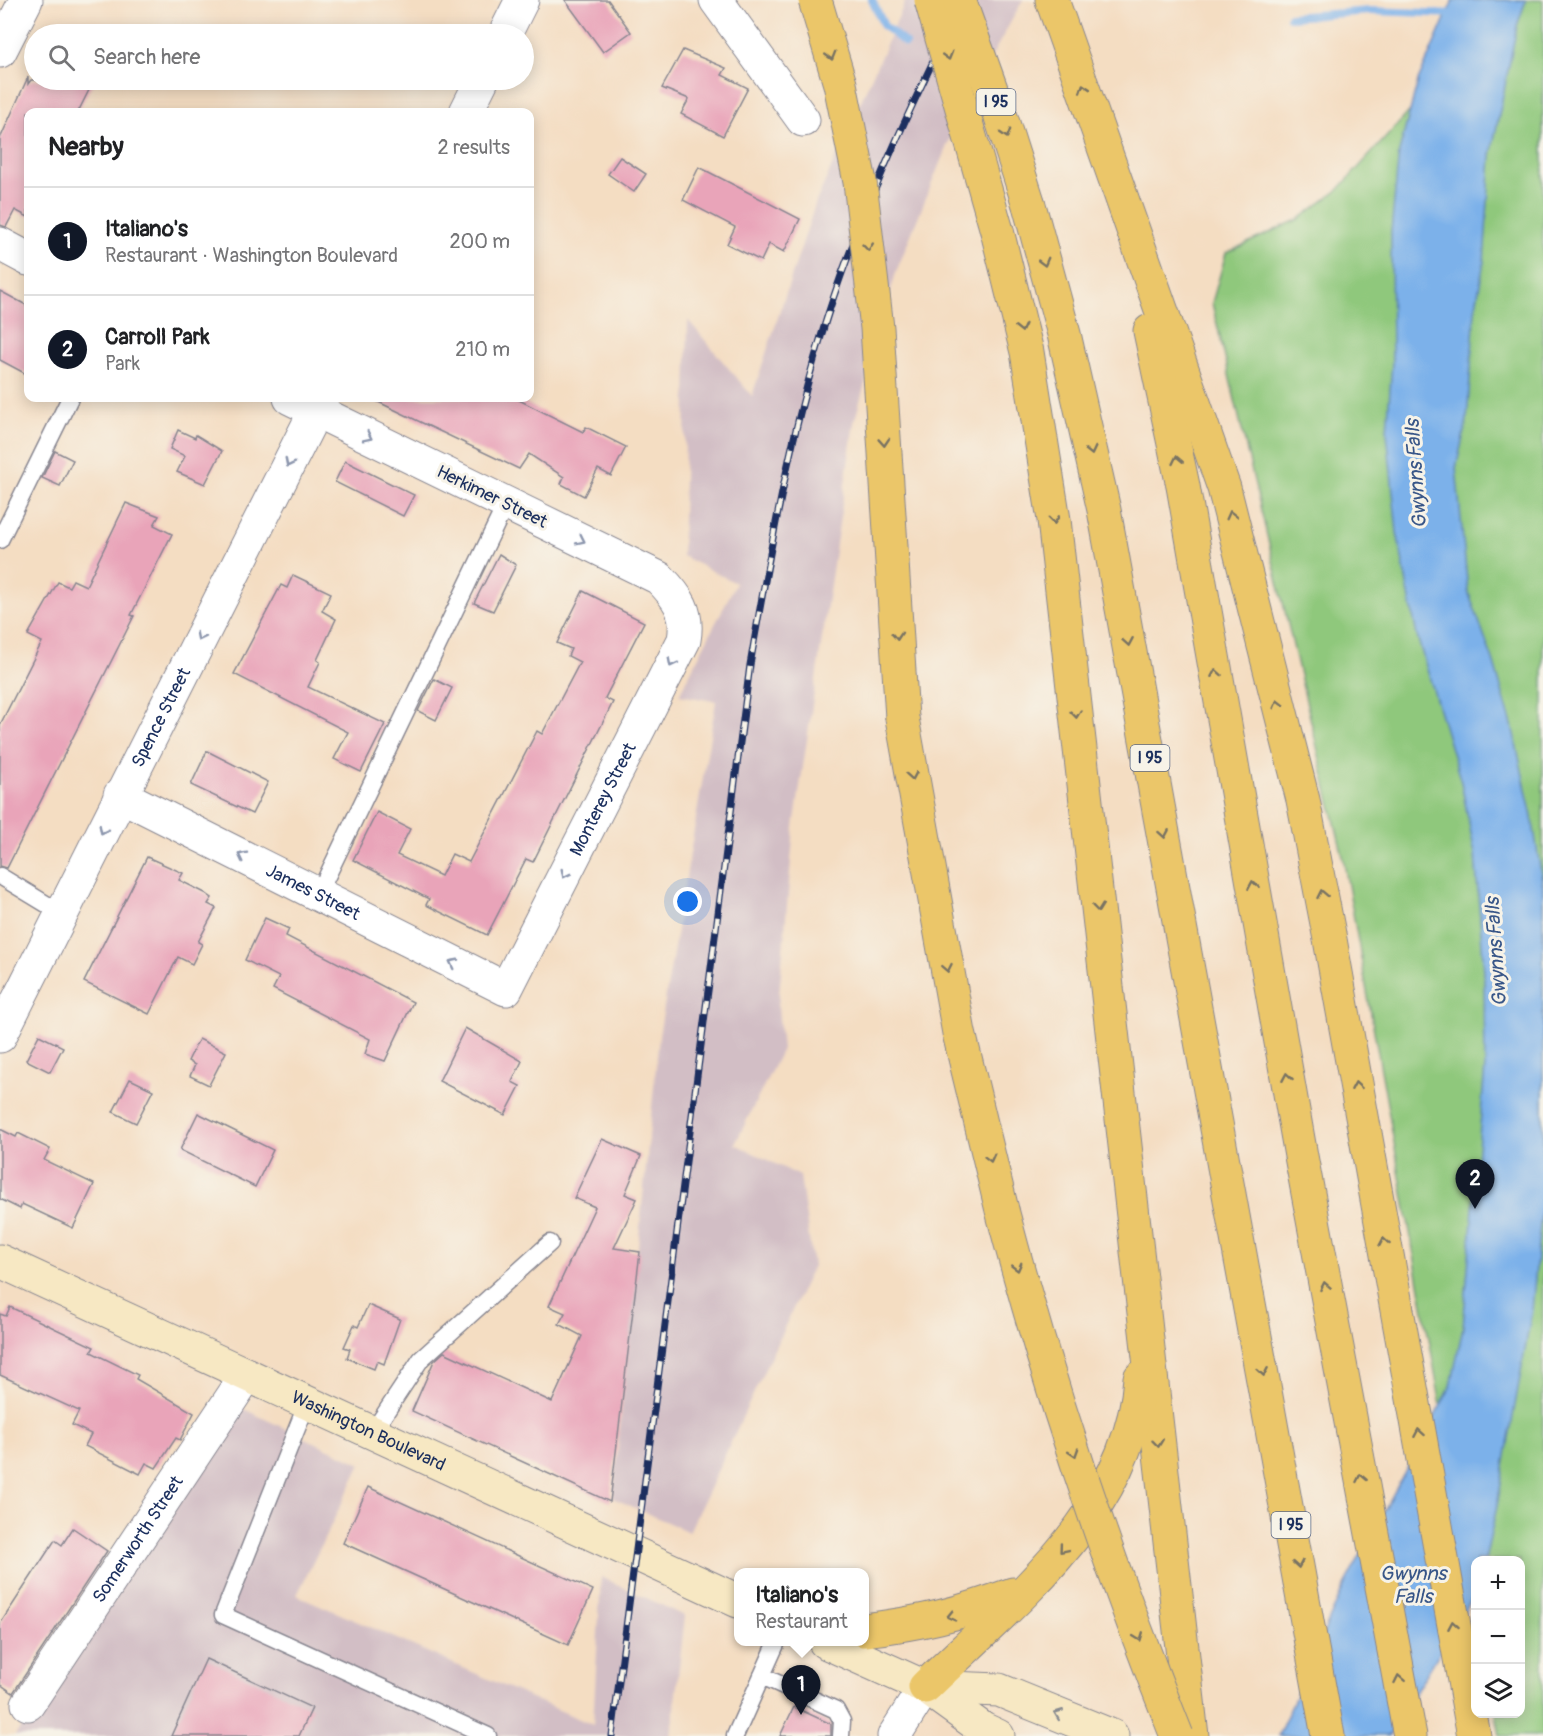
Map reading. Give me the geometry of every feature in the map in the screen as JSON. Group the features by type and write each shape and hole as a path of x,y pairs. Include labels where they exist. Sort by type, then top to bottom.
{"highway":[{"path":"815,0 840,84 860,182 877,328 902,718 959,1033 1035,1334 1112,1569 1177,1736"},
{"path":"932,0 997,231 1027,352 1054,520 1192,1736"},
{"name":"I 95","path":"958,0 1001,117 1029,205 1064,334 1104,510 1329,1736"},
{"path":"1052,0 1224,488 1303,800 1473,1730"},
{"path":"1103,143 1149,325 1183,486 1301,1156 1410,1736"},
{"path":"925,1687 1050,1565 1090,1518 1121,1459 1138,1406 1144,1322"},
{"path":"869,1629 918,1623 963,1613 1025,1589"}],"main road":[{"name":"Washington Boulevard","path":"0,1262 734,1599"},
{"path":"836,1646 925,1687 983,1729 998,1736"},
{"path":"925,1687 999,1690 1112,1736"}],"street":[{"path":"0,51 26,0"},
{"path":"510,24 522,0"},
{"path":"716,0 803,120"},
{"path":"468,108 477,90"},
{"path":"0,244 24,257"},
{"name":"Herkimer Street","path":"309,402 506,504 658,578 674,593 684,608"},
{"name":"Spence Street","path":"0,1036 120,795 309,402"},
{"name":"Monterey Street","path":"506,989 684,640 687,624 684,608"},
{"name":"James Street","path":"120,795 506,989"},
{"name":"Somerworth Street","path":"28,1704 247,1375"},
{"path":"894,1736 925,1687"}],"lane":[{"path":"0,540 68,402"},
{"path":"318,895 506,504"},
{"path":"0,876 61,914"},
{"path":"372,1433 421,1359 550,1243"},
{"path":"307,1403 224,1615 488,1736"},
{"path":"735,1736 775,1646"},
{"path":"762,1676 836,1710 842,1721 841,1736"}],"shaded area":[{"path":"906,0 1023,0 961,111 896,272 854,423 794,827 778,1007 782,1049 735,1144 800,1176 813,1266 689,1532 613,1498 659,1036 716,701 679,695 736,583 682,556 688,320 752,396 816,202"},
{"path":"235,1405 361,1464 297,1595 593,1725 601,1577 685,1616 671,1736 15,1736"}],"green space":[{"path":"1469,0 1543,0 1543,1736 1500,1736 1497,1718 1525,1718 1525,1556 1471,1556 1471,1575 1343,857 1212,303 1226,253 1299,219 1339,189 1458,58"}],"water":[{"name":"Gwynns Falls","path":"1453,0 1526,0 1517,26 1491,155 1484,262 1475,311 1467,420 1456,468 1468,591 1493,660 1512,725 1532,817 1543,886 1543,1193 1532,1310 1486,1556 1471,1556 1471,1601 1389,1736 1278,1736 1344,1586 1451,1386 1463,1327 1485,1067 1484,971 1475,854 1461,782 1417,636 1397,532 1387,432 1392,362 1391,232 1399,152 1418,81"}],"building":[{"path":"565,0 608,0 631,32 603,52"},
{"path":"683,50 726,68 722,75 748,88 723,136 681,114 689,99 662,88"},
{"path":"24,86 24,90 89,90 80,108 24,108 24,215 15,210 6,227 0,225 0,139"},
{"path":"620,157 646,174 634,192 608,174"},
{"path":"699,167 800,219 784,252 769,244 761,261 727,244 735,227 683,200"},
{"path":"0,291 24,304 24,373 0,360"},
{"path":"378,402 523,402 583,432 586,427 626,447 611,476 598,469 584,496 561,484 564,477 529,454 519,469"},
{"path":"178,430 195,438 196,435 222,451 205,484 177,472 185,456 170,449"},
{"path":"55,451 73,460 60,486 42,478"},
{"path":"345,461 414,495 403,516 335,482"},
{"path":"126,503 159,516 154,525 172,534 131,615 134,616 7,868 0,866 0,725 42,642 28,635 58,582 69,587 73,580 86,586"},
{"path":"499,554 516,565 493,611 474,603"},
{"path":"293,575 331,593 322,611 336,619 317,660 320,662 308,687 385,724 361,772 334,759 348,732 234,674 281,585 287,588"},
{"path":"583,591 644,622 605,698 613,702 533,862 526,859 487,935 426,905 429,899 353,860 377,812 410,829 397,855 441,876 452,854 469,862 537,731 542,734 580,662 568,656 571,649 557,643"},
{"path":"434,679 452,688 436,720 418,711"},
{"path":"207,751 268,782 252,814 191,785"},
{"path":"147,857 183,873 179,880 212,898 208,904 216,908 198,942 202,944 192,964 178,957 149,1014 84,982"},
{"path":"265,918 289,929 286,936 413,1002 385,1061 365,1054 370,1039 273,989 279,977 245,960"},
{"path":"465,1028 522,1061 512,1082 520,1086 505,1115 439,1081"},
{"path":"39,1035 63,1047 50,1072 26,1060"},
{"path":"199,1039 226,1052 209,1085 190,1076 195,1065 188,1061"},
{"path":"130,1079 153,1090 136,1123 113,1112"},
{"path":"198,1113 273,1150 255,1187 180,1150"},
{"path":"0,1129 16,1137 18,1133 50,1149 44,1160 94,1184 73,1228 22,1204 20,1209 0,1199"},
{"path":"602,1139 641,1156 625,1194 637,1199 614,1248 640,1252 610,1502 412,1411 434,1361 444,1352 552,1402 582,1336 559,1324 565,1313 549,1306 595,1207 574,1198"},
{"path":"368,1305 400,1319 384,1364 377,1361 374,1369 347,1358 350,1349 344,1347 354,1325 358,1327"},
{"path":"10,1307 94,1347 91,1352 138,1375 136,1379 194,1413 180,1440 176,1438 156,1468 146,1463 140,1474 85,1446 91,1434 72,1425 79,1411 0,1375 0,1314 6,1316"},
{"path":"368,1487 593,1590 568,1645 343,1543"},
{"path":"73,1528 107,1551 13,1693 0,1684 0,1624 55,1540 62,1545"},
{"path":"206,1659 312,1708 299,1736 171,1736"},
{"path":"794,1707 831,1724 831,1736 780,1736"}],"waterway":[{"path":"872,0 884,26 905,43"},
{"path":"1290,17 1370,11 1457,14"}],"railway":[{"path":"612,1736 750,665 777,516 811,369 842,273 899,135 963,0"}],"place":[{"name":"Carroll Park","path":"1475,1209"},
{"name":"Italiano's","path":"801,1715"}]}
